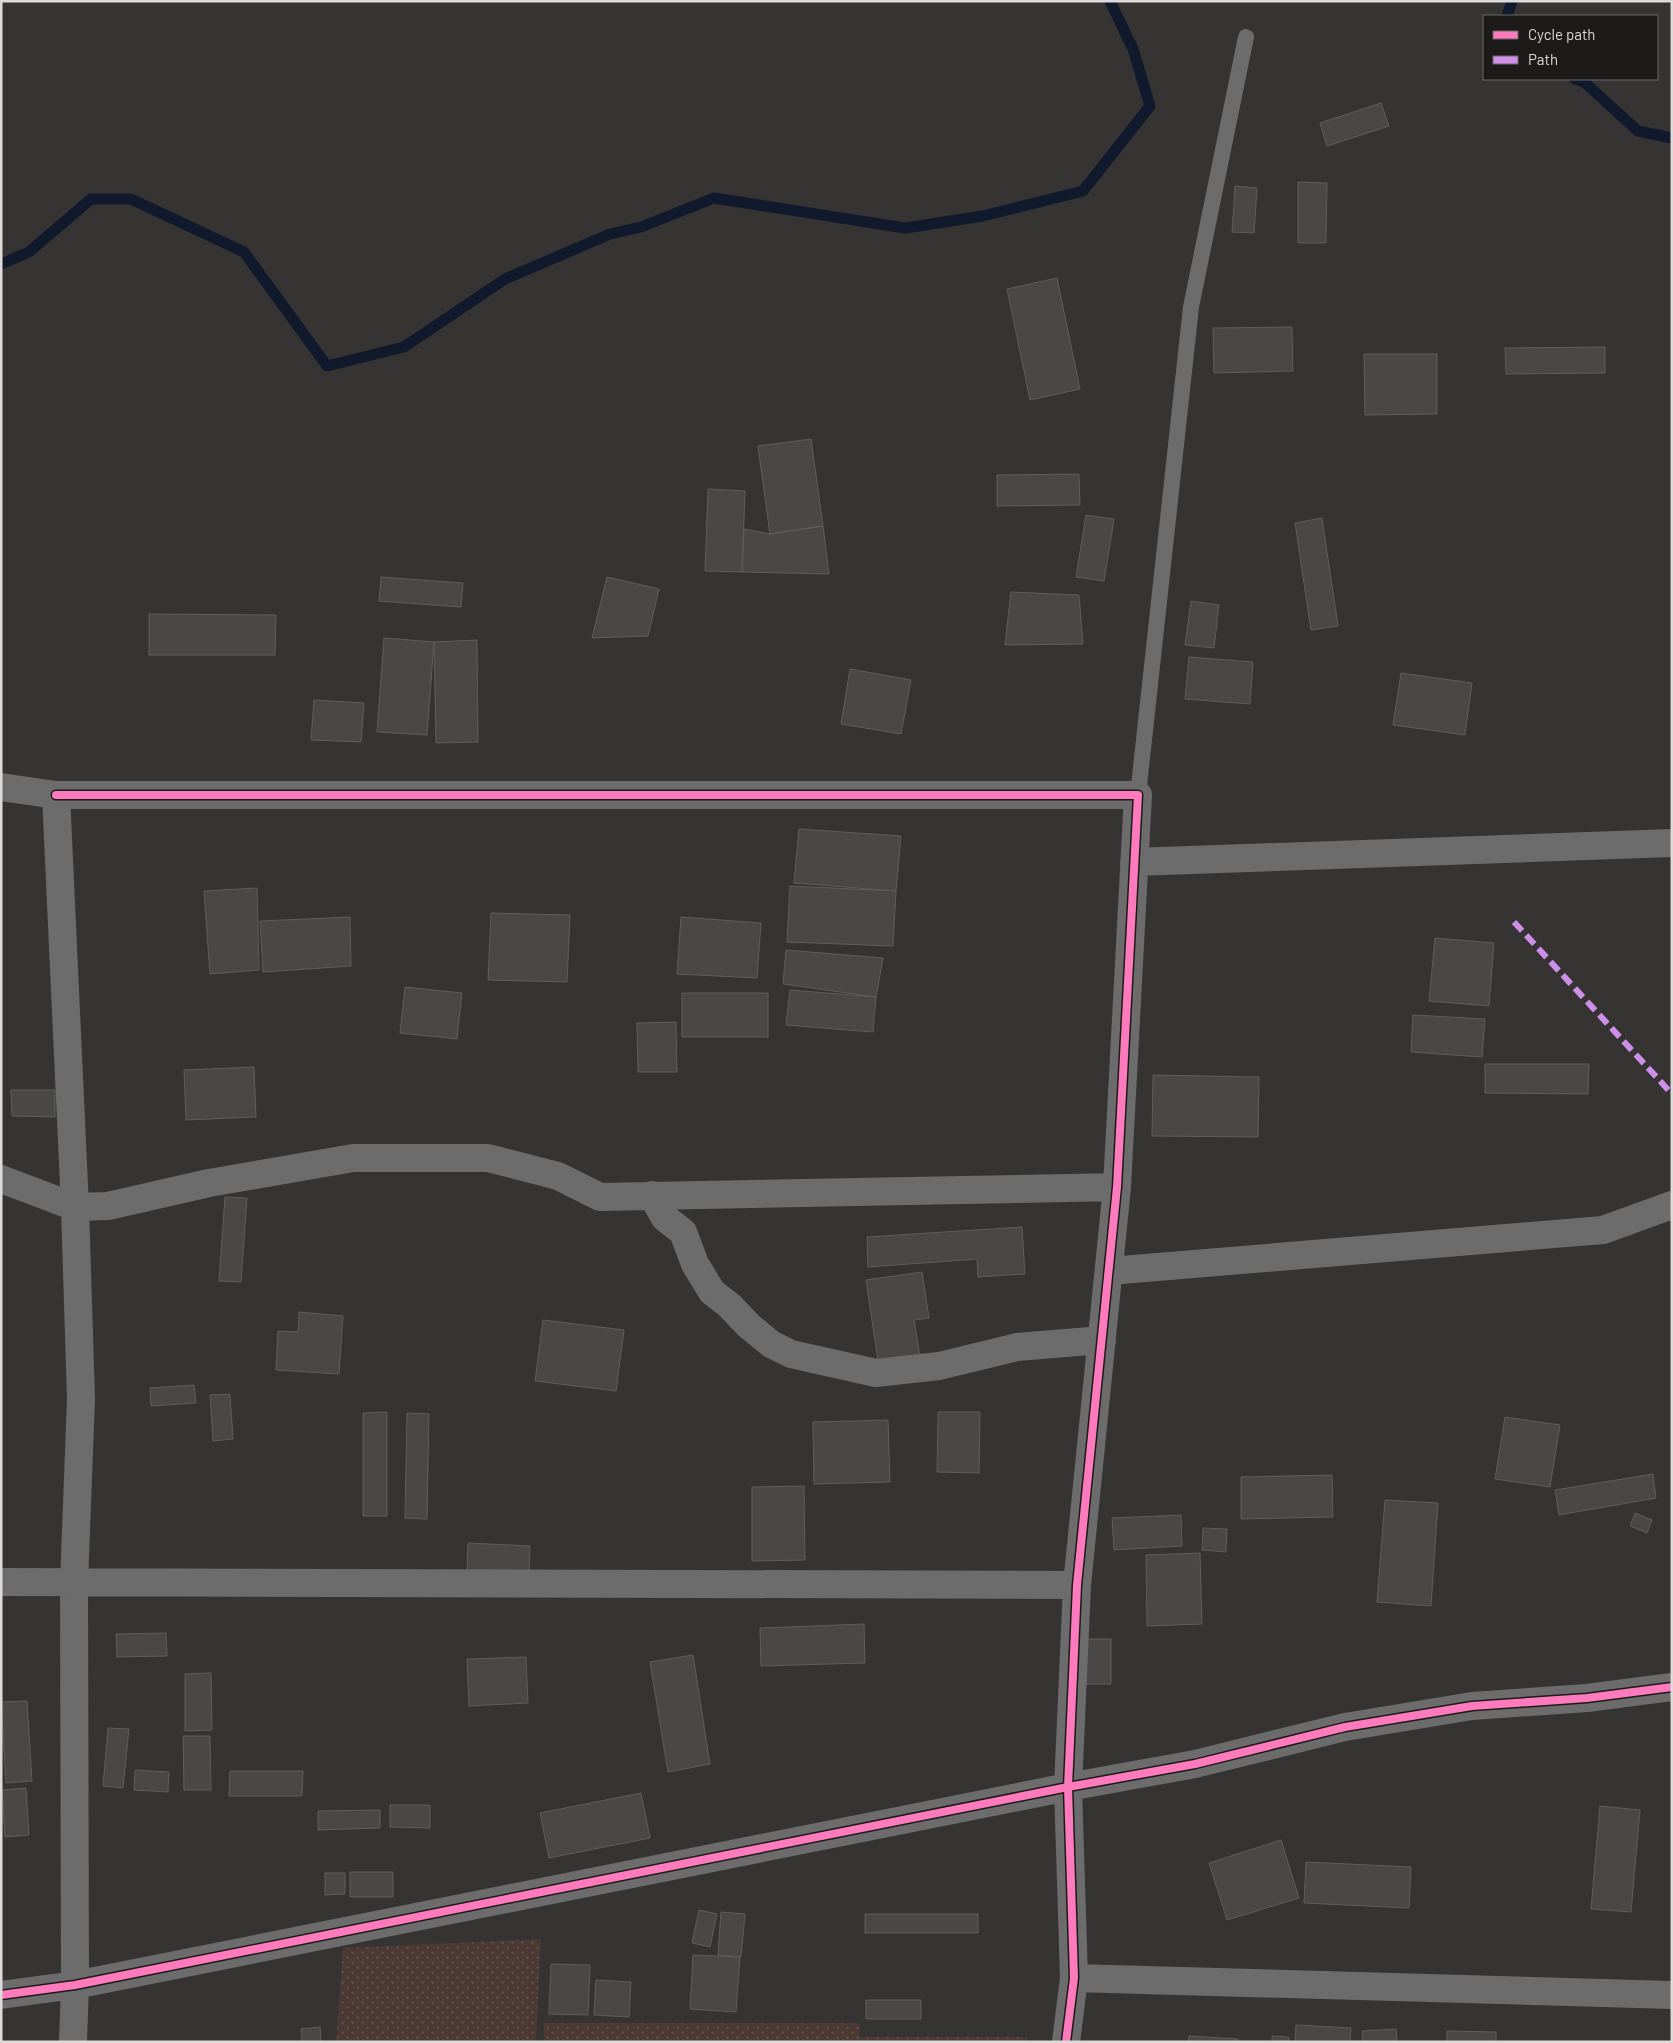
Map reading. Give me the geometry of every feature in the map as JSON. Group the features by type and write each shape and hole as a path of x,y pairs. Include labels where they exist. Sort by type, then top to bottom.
{"street":[{"path":"1,787 56,795 1138,795 1117,1187 1077,1584 1068,1787 1074,1978 1066,2042"},
{"path":"56,795 75,1206 81,1399 74,1583 75,1985 73,2042"},
{"path":"1134,862 1672,843"},
{"path":"1,1179 75,1206 108,1206 209,1183 353,1158 488,1158 558,1176 600,1197 1117,1187"},
{"path":"652,1195 665,1218 683,1232 694,1264 712,1292 771,1344 791,1354 876,1373 939,1366 1017,1346 1102,1340"},
{"path":"1109,1271 1603,1230 1672,1205"},
{"path":"1,1582 1077,1584"},
{"path":"1,1995 75,1985 1068,1787 1195,1764 1355,1725 1472,1706 1587,1698 1672,1687"},
{"path":"1074,1978 1672,1995"}],"lane":[{"path":"1138,795 1191,307 1246,37"}],"shaded area":[{"path":"541,1939 536,2042 336,2042 343,1948"},
{"path":"544,2023 859,2023 860,2037 1027,2037 1027,2042 544,2042"}],"building":[{"path":"1381,103 1389,126 1327,146 1320,123"},
{"path":"1298,182 1327,183 1326,243 1298,243"},
{"path":"1235,186 1257,188 1254,233 1232,232"},
{"path":"1057,278 1080,389 1030,400 1007,289"},
{"path":"1292,327 1293,371 1214,373 1213,328"},
{"path":"1605,347 1605,373 1506,374 1505,348"},
{"path":"1364,354 1437,354 1437,414 1365,415"},
{"path":"811,439 823,526 770,534 758,446"},
{"path":"1079,474 1080,505 997,506 997,475"},
{"path":"708,489 745,491 742,572 705,571"},
{"path":"1086,515 1114,519 1104,581 1076,577"},
{"path":"1322,518 1338,626 1311,630 1295,523"},
{"path":"823,526 829,574 742,572 744,529 770,534"},
{"path":"381,577 463,583 461,607 379,601"},
{"path":"607,577 659,589 648,636 592,638"},
{"path":"1011,592 1079,595 1083,644 1005,645"},
{"path":"1191,601 1219,605 1214,648 1185,645"},
{"path":"149,614 276,615 275,655 149,655"},
{"path":"384,638 434,642 427,735 377,732"},
{"path":"477,640 478,742 436,743 434,642"},
{"path":"1189,657 1253,662 1250,704 1185,699"},
{"path":"850,669 911,680 901,734 841,724"},
{"path":"1401,673 1472,683 1465,735 1393,725"},
{"path":"314,700 364,703 361,742 311,740"},
{"path":"799,829 901,836 896,891 794,883"},
{"path":"790,886 896,891 893,946 787,942"},
{"path":"257,888 259,970 210,974 204,891"},
{"path":"491,913 570,915 567,982 488,980"},
{"path":"350,917 351,966 263,972 260,921"},
{"path":"681,917 761,923 757,978 677,974"},
{"path":"1435,938 1494,943 1489,1006 1429,1001"},
{"path":"786,950 883,958 876,997 783,984"},
{"path":"405,987 462,993 457,1039 400,1033"},
{"path":"790,990 876,997 873,1032 786,1025"},
{"path":"682,993 768,993 768,1037 682,1037"},
{"path":"1413,1015 1485,1019 1482,1057 1411,1052"},
{"path":"676,1022 677,1072 638,1072 637,1023"},
{"path":"1485,1064 1589,1064 1588,1094 1485,1093"},
{"path":"254,1067 256,1117 186,1120 184,1070"},
{"path":"1153,1075 1259,1077 1258,1137 1152,1136"},
{"path":"11,1090 55,1090 55,1117 12,1116"},
{"path":"225,1197 247,1198 241,1282 219,1281"},
{"path":"1022,1227 1025,1274 978,1277 977,1259 868,1267 867,1237"},
{"path":"922,1272 929,1318 914,1320 921,1363 879,1368 866,1280"},
{"path":"299,1312 343,1316 339,1374 276,1370 278,1331 298,1332"},
{"path":"543,1320 624,1330 616,1391 535,1381"},
{"path":"194,1385 196,1403 151,1406 150,1388"},
{"path":"230,1394 233,1439 213,1441 210,1395"},
{"path":"387,1412 387,1516 363,1516 363,1413"},
{"path":"938,1412 980,1412 979,1473 937,1472"},
{"path":"407,1413 429,1414 427,1519 405,1518"},
{"path":"1505,1417 1560,1425 1550,1487 1495,1479"},
{"path":"888,1420 890,1482 814,1484 813,1422"},
{"path":"1653,1474 1656,1498 1559,1515 1555,1490"},
{"path":"1332,1475 1333,1517 1241,1519 1241,1477"},
{"path":"804,1486 805,1560 752,1561 752,1487"},
{"path":"1385,1500 1438,1503 1431,1606 1377,1602"},
{"path":"1635,1513 1652,1520 1647,1533 1630,1526"},
{"path":"1181,1515 1182,1546 1114,1550 1112,1518"},
{"path":"1203,1528 1227,1529 1226,1552 1202,1550"},
{"path":"468,1543 530,1546 529,1573 467,1571"},
{"path":"1200,1553 1202,1624 1147,1626 1146,1555"},
{"path":"864,1624 865,1663 761,1666 760,1628"},
{"path":"166,1633 167,1656 117,1657 116,1634"},
{"path":"1087,1639 1111,1639 1111,1684 1086,1684"},
{"path":"693,1655 710,1764 668,1772 650,1662"},
{"path":"526,1657 528,1703 469,1706 467,1659"},
{"path":"211,1673 212,1730 185,1731 185,1674"},
{"path":"27,1701 32,1781 6,1783 1,1702"},
{"path":"108,1728 129,1729 123,1788 103,1786"},
{"path":"183,1736 210,1736 211,1790 184,1790"},
{"path":"135,1770 169,1772 168,1792 134,1790"},
{"path":"230,1771 303,1771 302,1796 229,1796"},
{"path":"26,1788 29,1835 5,1837 2,1790"},
{"path":"641,1793 650,1838 549,1858 540,1813"},
{"path":"390,1805 430,1805 430,1828 390,1827"},
{"path":"1600,1806 1640,1810 1631,1912 1591,1909"},
{"path":"380,1810 380,1828 318,1830 318,1811"},
{"path":"1281,1840 1299,1898 1227,1920 1209,1863"},
{"path":"1306,1862 1411,1867 1409,1908 1304,1903"},
{"path":"350,1872 393,1872 393,1897 350,1897"},
{"path":"325,1873 345,1873 345,1894 325,1895"},
{"path":"699,1910 717,1914 710,1947 692,1943"},
{"path":"721,1912 745,1914 741,1957 718,1955"},
{"path":"865,1914 978,1914 978,1933 865,1933"},
{"path":"693,1955 740,1957 736,2012 690,2009"},
{"path":"551,1964 590,1965 588,2015 549,2014"},
{"path":"596,1980 631,1982 629,2017 594,2015"},
{"path":"866,2000 921,2000 921,2019 866,2019"},
{"path":"1296,2025 1351,2028 1350,2042 1295,2042"},
{"path":"320,2027 321,2042 302,2042 301,2029"},
{"path":"1396,2029 1397,2042 1363,2042 1362,2031"},
{"path":"1447,2031 1496,2032 1496,2042 1447,2042"},
{"path":"1189,2036 1238,2039 1238,2042 1188,2042"},
{"path":"1272,2036 1289,2037 1288,2042 1272,2042"}],"waterway":[{"path":"1,264 29,252 91,199 131,199 244,252 327,366 404,347 505,279 610,234 641,227 714,198 905,228 983,216 1083,191 1150,106 1133,49 1110,1"},
{"path":"1507,15 1512,1"},
{"path":"1578,80 1584,82 1638,131 1672,138"}],"marked path":[{"path":"1514,922 1672,1094"}],"cycle path":[{"path":"56,795 1138,795 1117,1187 1077,1585 1068,1787 1074,1978 1066,2042"},
{"path":"1,1995 75,1985 1068,1787 1195,1764 1345,1727 1472,1706 1587,1698 1672,1687"}]}
